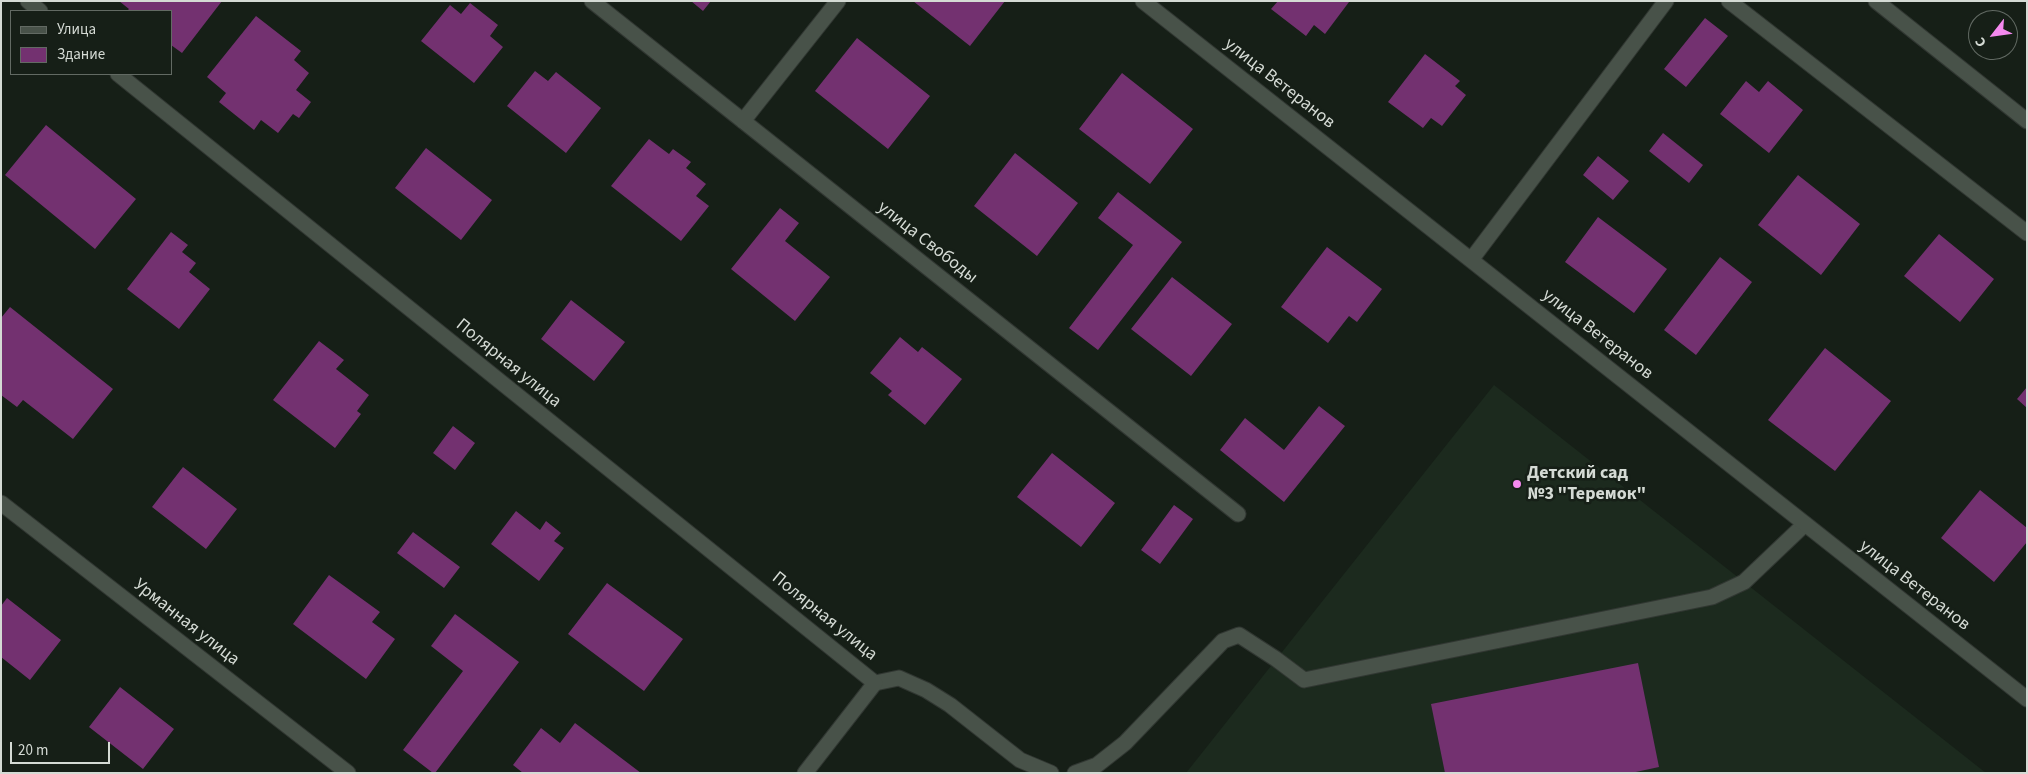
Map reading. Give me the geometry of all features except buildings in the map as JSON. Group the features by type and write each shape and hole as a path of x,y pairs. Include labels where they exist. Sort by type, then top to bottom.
{"street":[{"path":"28,1 39,10"},
{"name":"улица Свободы","path":"592,1 1238,514"},
{"path":"744,121 838,1"},
{"name":"улица Ветеранов","path":"1143,1 2027,699"},
{"path":"1471,260 1666,1"},
{"path":"1729,1 2027,233"},
{"path":"1876,1 2027,121"},
{"name":"Полярная улица","path":"119,75 875,683"},
{"name":"Урманная улица","path":"1,503 348,773"},
{"path":"1075,773 1097,765 1125,743 1223,641 1239,635 1304,680 1712,598 1744,582 1805,524"},
{"path":"805,773 875,683 899,678 926,690 950,705 1020,760 1051,773"}],"shaded area":[{"name":"Детский сад №3 \"Теремок\"","path":"1494,385 1744,582 1986,773 1186,773"}],"place":[{"name":"Детский сад №3 \"Теремок\"","path":"1517,484"}]}
